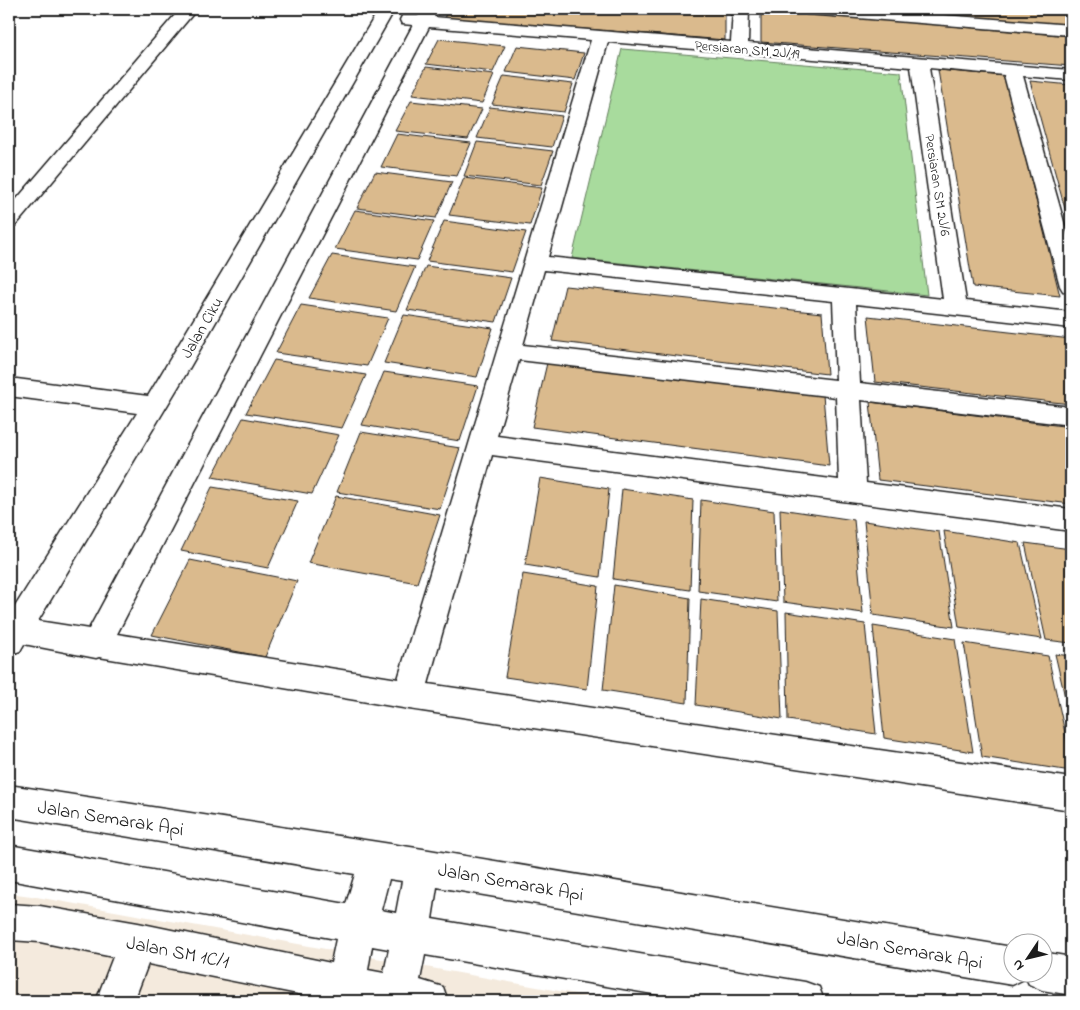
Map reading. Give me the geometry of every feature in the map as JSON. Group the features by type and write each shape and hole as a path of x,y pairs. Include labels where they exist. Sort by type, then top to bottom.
{"street":[{"path":"12,214 189,9"},
{"path":"739,48 741,9"},
{"path":"806,9 1071,30"},
{"name":"Persiaran SM 2J/19","path":"385,13 426,16 601,37 1071,75"},
{"name":"Jalan Ciku","path":"11,633 154,406 385,13"},
{"path":"96,644 426,16"},
{"path":"409,695 601,37"},
{"name":"Persiaran SM 2J/6","path":"919,63 956,308"},
{"path":"1012,70 1071,286"},
{"path":"535,262 1071,320"},
{"path":"844,296 853,492"},
{"path":"509,351 1071,416"},
{"path":"9,387 154,406"},
{"path":"482,444 1071,520"},
{"path":"11,633 96,644 409,695 1071,794"},
{"name":"Jalan Semarak Api","path":"9,801 423,867 1002,964"},
{"path":"344,993 358,925 377,860"},
{"path":"9,862 358,925 805,1001"},
{"path":"408,999 411,934 423,867"},
{"name":"Jalan SM 1C/1","path":"9,922 40,924 138,942 344,993 408,999"},
{"path":"115,1001 138,942"},
{"path":"1052,973 1071,976"}],"shaded area":[{"path":"9,893 31,896 615,1001 9,1001"}],"green space":[{"path":"622,49 901,72 927,295 572,258"}],"building":[{"path":"448,9 725,9 725,40 444,18"},
{"path":"850,9 1061,9 1069,25"},
{"path":"761,10 1071,36 1071,66 761,42"},
{"path":"439,39 505,46 493,72 426,64"},
{"path":"517,46 584,53 575,80 506,72"},
{"path":"426,67 494,75 482,103 412,95"},
{"path":"938,70 1005,76 1060,296 973,287"},
{"path":"504,76 573,84 564,112 492,104"},
{"path":"1030,81 1071,85 1071,231"},
{"path":"411,101 482,109 468,139 395,131"},
{"path":"490,107 562,116 552,147 477,138"},
{"path":"397,134 471,143 457,176 381,167"},
{"path":"477,142 553,151 541,185 464,176"},
{"path":"375,172 452,182 436,218 357,208"},
{"path":"464,178 542,188 530,225 449,215"},
{"path":"355,210 434,221 417,260 335,249"},
{"path":"444,221 526,232 512,272 427,261"},
{"path":"332,255 415,267 396,311 309,298"},
{"path":"426,266 511,278 496,322 407,310"},
{"path":"565,286 822,313 827,374 552,341"},
{"path":"301,305 388,318 367,366 276,353"},
{"path":"404,315 493,328 477,377 384,363"},
{"path":"868,316 1071,339 1071,404 875,382"},
{"path":"274,360 366,375 342,428 246,413"},
{"path":"547,363 823,395 829,466 532,427"},
{"path":"384,372 478,386 460,441 362,425"},
{"path":"870,402 1071,427 1071,504 878,480"},
{"path":"243,418 339,435 312,494 212,477"},
{"path":"361,432 460,448 440,509 337,492"},
{"path":"540,478 609,489 600,577 525,565"},
{"path":"212,487 298,501 268,568 181,551"},
{"path":"622,489 693,500 690,590 613,579"},
{"path":"336,496 440,515 417,583 308,563"},
{"path":"701,500 774,511 777,602 698,591"},
{"path":"780,509 854,520 863,613 783,602"},
{"path":"864,521 939,532 954,627 873,615"},
{"path":"944,531 1020,543 1042,639 959,627"},
{"path":"1025,543 1071,549 1071,643 1046,640"},
{"path":"190,560 297,581 265,657 152,635"},
{"path":"523,574 598,586 587,689 505,677"},
{"path":"614,585 690,598 687,703 603,690"},
{"path":"701,599 778,611 782,719 696,705"},
{"path":"786,612 865,624 876,734 788,720"},
{"path":"873,626 955,639 973,752 884,738"},
{"path":"964,643 1048,656 1071,760 1071,771 982,757"},
{"path":"1055,654 1071,656 1071,723"}]}
